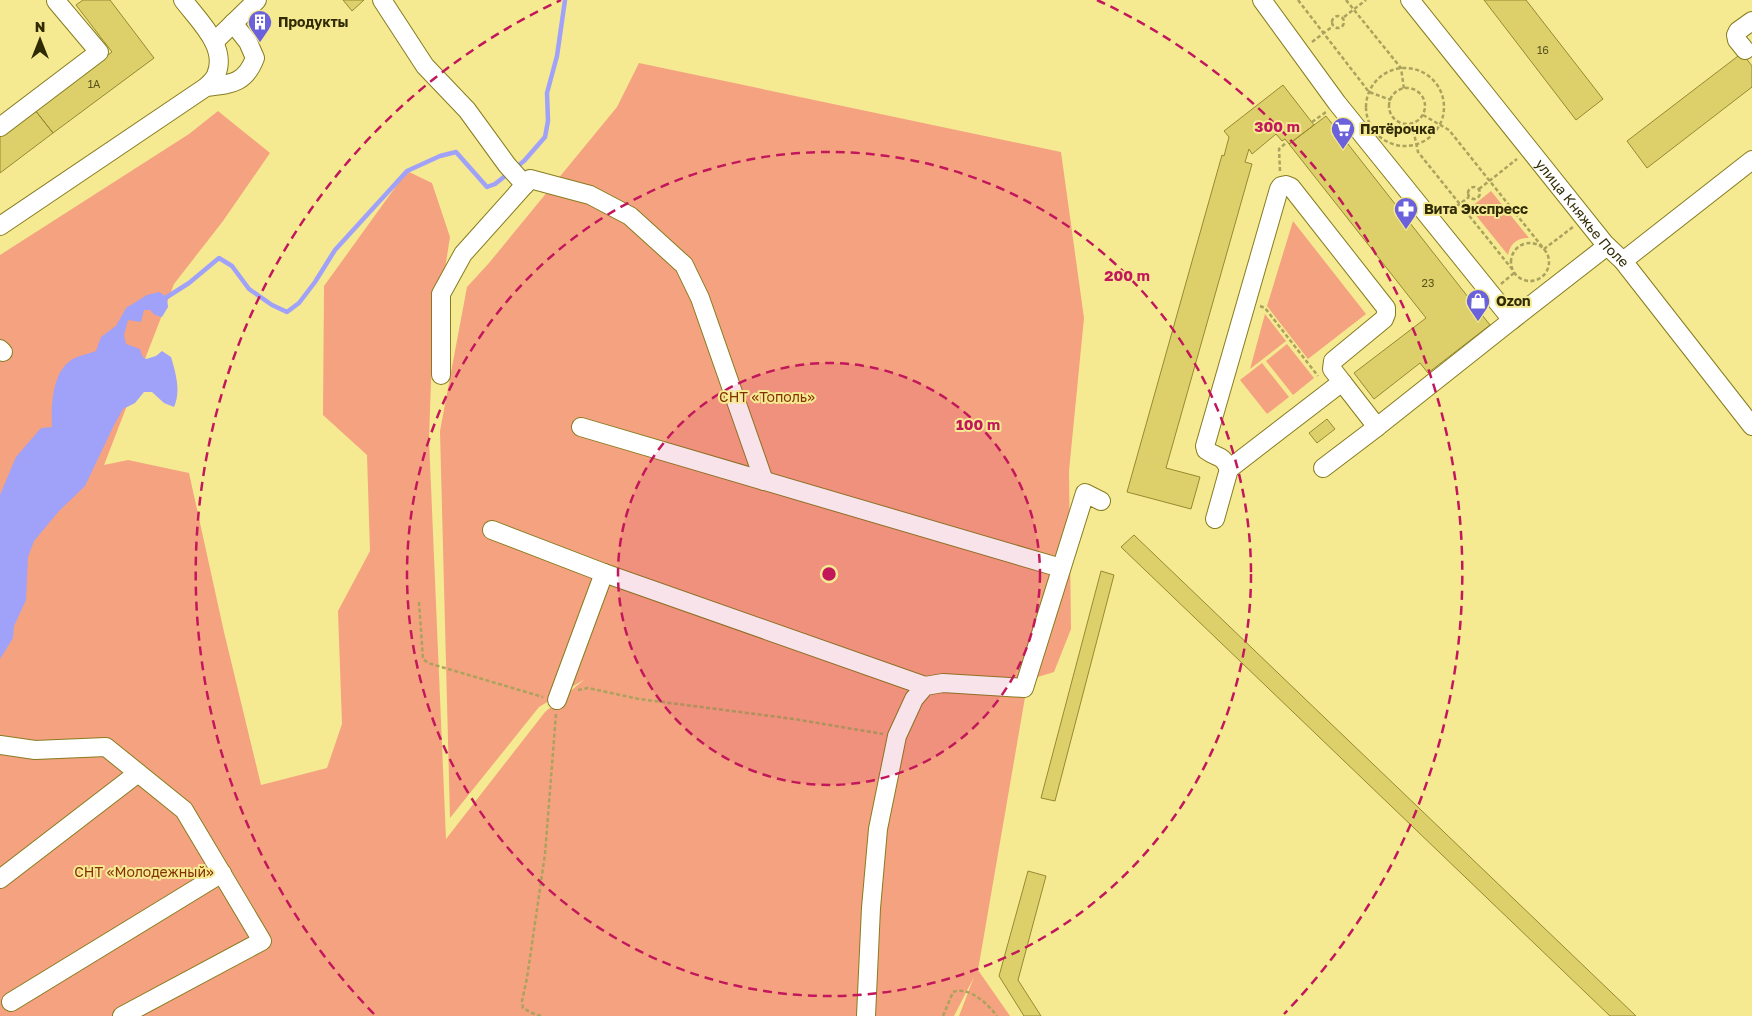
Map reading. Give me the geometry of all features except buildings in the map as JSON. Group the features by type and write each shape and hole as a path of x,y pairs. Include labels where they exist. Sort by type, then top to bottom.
{"street":[{"path":"0,127 99,52 56,0"},
{"path":"0,226 206,87 215,76 219,63 218,52 214,42 183,0"},
{"path":"214,42 257,0"},
{"path":"382,0 425,66 467,110 517,176 590,195 630,216 684,265 700,298 764,480"},
{"path":"1262,0 1337,103 1512,320"},
{"name":"улица Княжье Поле","path":"1410,0 1584,218 1622,261 1752,426"},
{"path":"1745,50 1737,40 1736,35 1738,31 1752,21"},
{"path":"206,87 230,84 249,72 255,58 248,42 233,23"},
{"path":"1622,261 1752,160"},
{"path":"440,375 441,294 463,254 517,176"},
{"path":"1229,468 1222,457 1210,453 1206,450 1206,446 1278,189 1281,186 1291,187 1386,308 1384,319 1333,360 1332,369 1336,386 1376,426"},
{"path":"1323,468 1607,246"},
{"path":"1215,519 1229,468 1336,386"},
{"path":"581,427 1061,568"},
{"path":"492,530 604,573 925,686 943,682 1024,688 1085,492 1101,501"},
{"path":"557,700 604,573"},
{"path":"866,1016 871,908 878,829 897,736 914,700 925,686"},
{"path":"0,745 35,750 106,747 184,810 262,941 122,1016"},
{"path":"0,879 138,773"},
{"path":"12,1002 222,873"}],"path":[{"path":"1298,0 1369,92 1391,100"},
{"path":"1346,0 1401,68 1404,88"},
{"path":"1343,18 1366,0"},
{"path":"1333,26 1332,19 1334,17 1341,16 1343,18"},
{"path":"1333,26 1342,27 1343,18"},
{"path":"1300,52 1333,26"},
{"path":"1401,68 1414,69 1425,74 1435,82 1441,92 1444,105 1443,117 1428,138 1417,144 1404,146 1391,143 1380,137 1371,127 1366,114 1366,101 1369,92 1378,78 1389,71 1401,68"},
{"path":"1404,88 1413,89 1422,96 1426,107 1423,115 1417,122 1412,124 1400,123 1395,120 1389,109 1391,100 1396,92 1404,88"},
{"path":"1412,124 1418,152 1512,269 1520,278 1526,280 1539,278 1544,274 1549,263 1544,249 1449,130 1423,115"},
{"path":"1281,186 1278,153 1287,142"},
{"path":"1479,189 1530,149"},
{"path":"1469,197 1470,188 1476,187 1479,189"},
{"path":"1469,197 1471,199 1478,198 1479,189"},
{"path":"1434,224 1469,197"},
{"path":"1544,249 1584,218"},
{"path":"1512,269 1511,256 1518,246 1530,242 1544,249"},
{"path":"1246,301 1265,308 1336,386"},
{"path":"419,602 421,647 423,659 428,663 557,700 569,692 588,688 639,700 794,719 897,736"},
{"path":"541,1016 532,1014 523,1008 522,1001 545,854 557,700"},
{"path":"943,1016 953,992 960,990 970,992 997,1016"}],"green space":[{"path":"639,63 1061,152 1084,318 1069,471 1071,629 1054,672 1028,680 978,970 1010,1016 959,1016 974,977 954,1016 0,1016 0,255 189,134 218,111 270,153 223,221 174,284 104,465 128,460 189,473 224,632 261,785 327,768 342,724 338,611 370,551 367,455 323,415 324,286 407,171 432,183 450,237 432,352 429,439 446,839 545,712 585,679 539,707 450,818 440,431 467,287 489,263 617,107"},
{"path":"1491,191 1529,238 1515,242 1510,248 1508,255 1470,208"},
{"path":"1293,221 1366,314 1308,359 1267,306"},
{"path":"1265,314 1286,341 1250,369"},
{"path":"1287,344 1314,378 1293,395 1266,361"},
{"path":"1262,363 1289,397 1267,414 1240,380"}],"water":[{"path":"159,292 167,297 168,307 162,317 155,315 150,310 144,310 141,322 128,320 124,335 126,344 140,349 142,356 146,359 156,356 162,351 171,357 177,389 174,407 164,403 152,392 144,392 135,403 123,409 85,486 59,511 34,541 28,557 26,600 14,626 13,638 0,659 0,495 16,457 41,428 52,427 54,391 59,374 64,367 75,358 96,351 101,337 116,326 126,308 147,295"}],"waterway":[{"path":"515,168 524,161 545,137 548,121 547,93 557,56 565,0"},
{"path":"167,297 189,283 219,258 232,266 249,289 272,305 287,312 299,303 335,250 407,171 440,156 456,152 487,187 495,184 509,173"}],"place":[{"name":"Продукты","path":"260,43"},
{"name":"Пятёрочка","path":"1343,150"},
{"name":"Вита Экспресс","path":"1406,230"},
{"name":"Ozon","path":"1478,322"}],"park label":[{"name":"СНТ «Тополь»","path":"767,397"},
{"name":"СНТ «Молодежный»","path":"144,872"}]}
